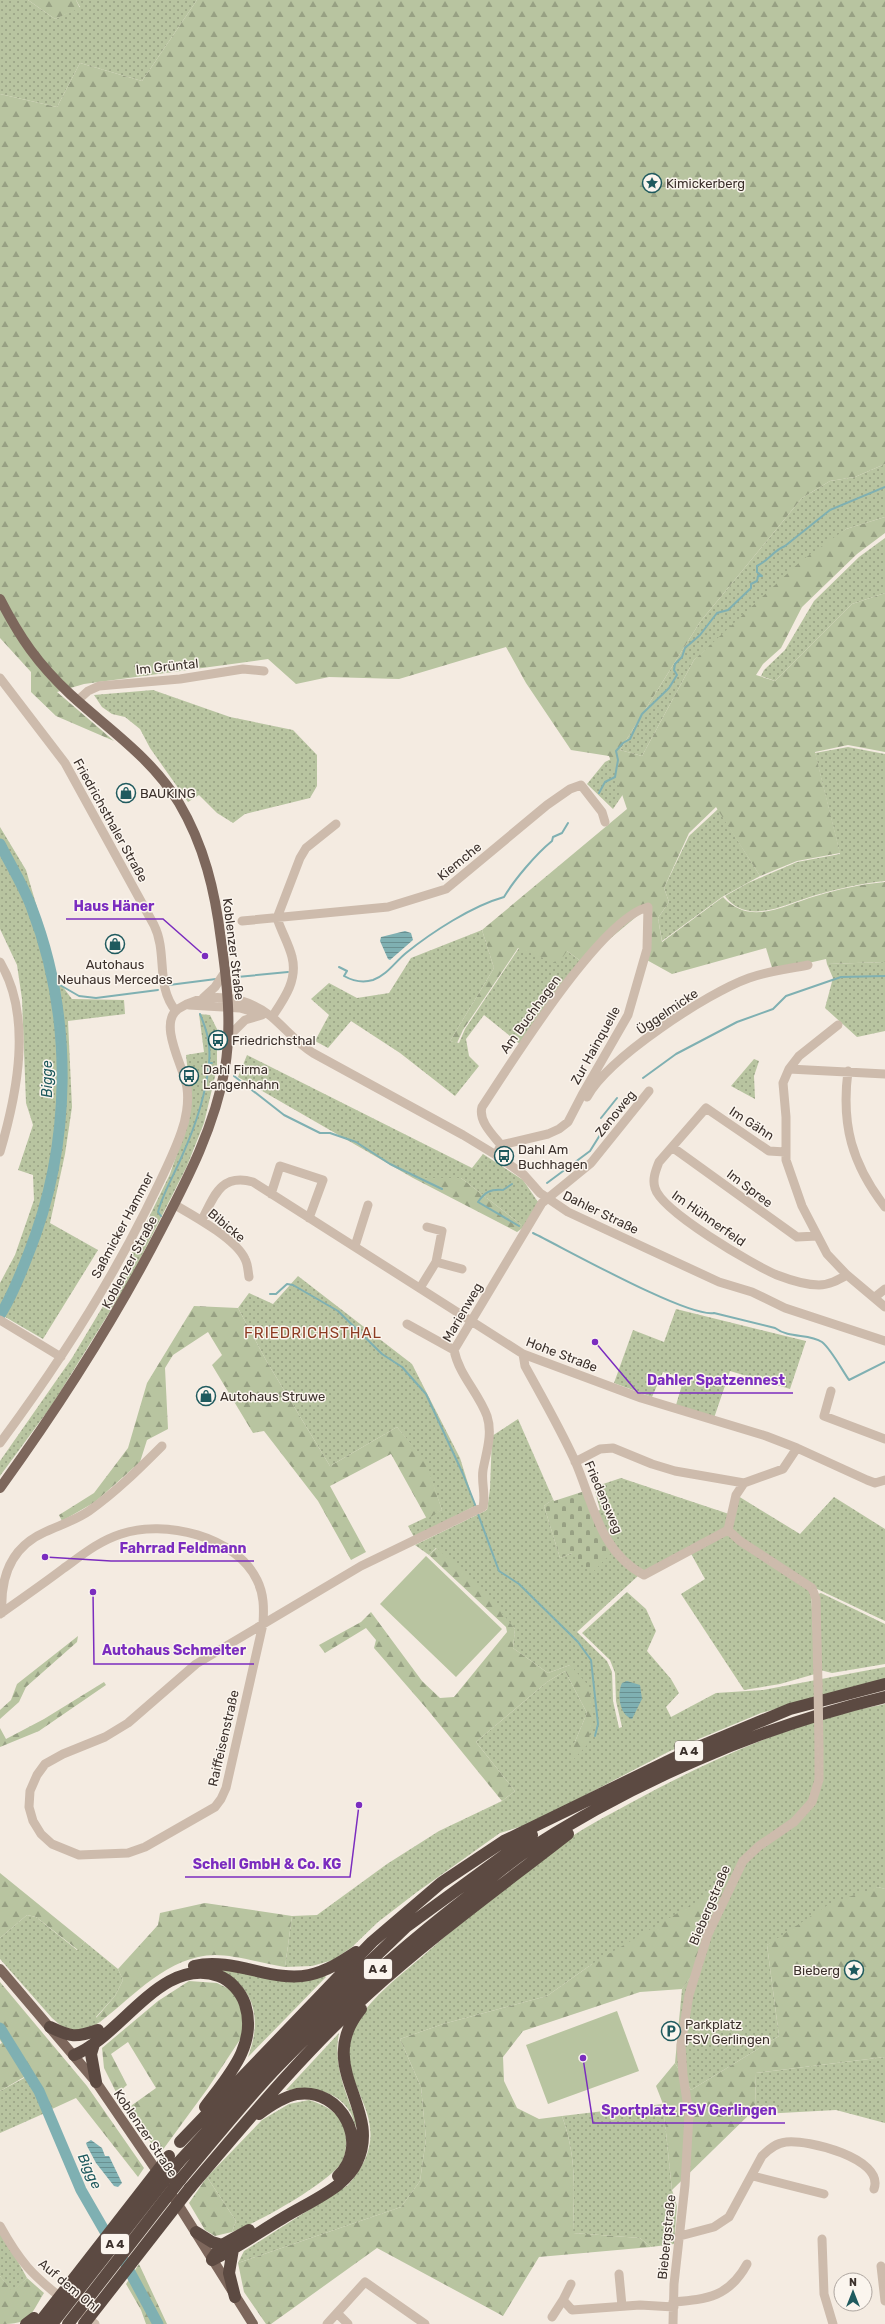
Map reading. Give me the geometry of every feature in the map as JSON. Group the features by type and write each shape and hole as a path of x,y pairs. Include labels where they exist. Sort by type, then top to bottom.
{"highway":[{"name":"A 4","path":"52,2324 174,2160 304,2024 406,1927 518,1843 591,1799 689,1751 790,1709 885,1684"},
{"name":"A 4","path":"68,2324 180,2180 278,2066 339,2005 410,1941 524,1853 612,1801 708,1756 774,1730 843,1707 885,1697"},
{"path":"180,2142 372,1942 441,1883 504,1841 591,1799"},
{"path":"84,2324 190,2188 284,2077 367,1995 444,1928 612,1801"},
{"path":"74,2055 98,2030 165,1978 190,1966 204,1964 231,1964 291,1976 308,1976 326,1970 372,1942"},
{"path":"35,2322 174,2160 180,2142 238,2062 247,2043 248,2012 244,2001 236,1988 224,1978 206,1971 185,1973 165,1983 94,2044 74,2055"},
{"path":"196,2232 212,2242 228,2247 338,2185 357,2164 363,2144 362,2125 343,2059 343,2044 355,2016 394,1972"},
{"path":"50,2027 68,2036 79,2037 98,2030"},
{"path":"94,2044 91,2054 96,2082"},
{"path":"212,2260 228,2247 323,2188 342,2173 352,2147 351,2132 342,2112 328,2099 309,2094 290,2096 271,2105 232,2138"},
{"path":"228,2247 228,2273 235,2297"}],"main road":[{"name":"Koblenzer Straße","path":"0,599 28,650 78,701 141,755 166,784 179,804 201,850 210,876 225,972 228,1003 228,1037 224,1072 211,1125 174,1205 136,1280 97,1346 55,1411 0,1488"},
{"name":"Koblenzer Straße","path":"0,1969 96,2082 142,2148 253,2324"}],"street":[{"name":"Im Grüntal","path":"78,701 88,690 99,686 180,679 243,669 264,671"},
{"name":"Friedrichsthaler Straße","path":"0,678 65,763 154,925 160,942 163,988 176,1011"},
{"name":"Kiemche","path":"242,921 388,907 446,890 547,805 570,790 581,785 602,812 605,822"},
{"path":"228,1037 245,1020 268,1016 287,994 294,973 292,955 277,918 300,858 306,848 336,824"},
{"name":"Zur Hainquelle","path":"501,1145 548,1134 559,1129 568,1122 628,1015 647,949 648,907"},
{"name":"Am Buchhagen","path":"501,1145 483,1121 480,1112 482,1107 542,1017 610,931 638,910 648,907"},
{"path":"0,962 14,993 18,1041 11,1111 0,1152"},
{"name":"Üggelmicke","path":"568,1122 576,1117 588,1094 613,1065 677,1016 725,988 750,978 808,965"},
{"path":"176,1011 203,998 215,987 225,972"},
{"path":"203,998 228,1003 268,1016"},
{"path":"189,1005 228,1003"},
{"name":"Saßmicker Hammer","path":"0,1443 61,1357 115,1270 182,1133 187,1106 187,1088 170,1035 171,1020 176,1011"},
{"name":"Dahler Straße","path":"268,1016 297,1042 313,1053 430,1116 496,1155 524,1175 547,1198 568,1212 719,1282 752,1292 785,1308 885,1341"},
{"path":"838,1025 799,1056 783,1083 786,1117 786,1160 802,1206 827,1254 847,1275 875,1297 885,1307"},
{"path":"790,1069 885,1074"},
{"path":"848,1071 845,1096 848,1131 857,1162 885,1207"},
{"name":"Zenoweg","path":"547,1198 591,1163 649,1091"},
{"name":"Im Gähn","path":"706,1108 769,1151 785,1152"},
{"name":"Im Hühnerfeld","path":"706,1108 659,1162 654,1180 655,1189 661,1200 676,1213 755,1265 789,1280 819,1285 838,1280 847,1275"},
{"path":"496,1155 501,1145"},
{"name":"Im Spree","path":"672,1147 797,1237 818,1236"},
{"path":"271,1194 280,1166 323,1180 309,1218"},
{"name":"Hohe Straße","path":"202,1220 219,1189 232,1181 242,1179 253,1182 523,1354 641,1398 766,1436 797,1448 866,1480 875,1483 885,1480"},
{"name":"Marienweg","path":"453,1522 483,1507 485,1498 483,1470 489,1443 487,1416 457,1364 454,1350 542,1203 547,1198"},
{"name":"Bibicke","path":"174,1205 202,1220 233,1244 245,1259 249,1277"},
{"path":"355,1246 368,1205"},
{"path":"420,1288 436,1262 442,1231 426,1227"},
{"path":"436,1262 462,1269"},
{"path":"875,1297 885,1289"},
{"path":"0,1320 61,1357"},
{"path":"407,1324 454,1350"},
{"name":"Friedensweg","path":"523,1354 525,1366 575,1462 601,1531 610,1545 631,1567 644,1575 728,1530"},
{"path":"831,1391 824,1416 885,1439"},
{"path":"1,1614 2,1582 7,1566 15,1554 26,1543 40,1534 88,1512 111,1494 162,1446"},
{"path":"575,1462 600,1450 613,1448 652,1464 674,1471 744,1484 782,1469 797,1448"},
{"path":"728,1530 736,1495 744,1484"},
{"name":"Raiffeisenstraße","path":"1,1614 99,1543 121,1534 147,1529 166,1528 189,1532 223,1545 238,1555 256,1579 262,1592 264,1605 263,1624 226,1788 221,1799 215,1807 145,1847 128,1853 79,1855 52,1844 41,1834 33,1821 29,1807 30,1791 37,1775 45,1764 63,1754 105,1737 128,1723 196,1664 263,1624 361,1566 453,1522"},
{"name":"Biebergstraße","path":"673,2324 690,2114 683,2075 682,2045 689,1995 708,1934 743,1861 759,1846 794,1822 812,1802 819,1780 816,1599 812,1588 761,1555 728,1530"},
{"path":"680,2236 706,2230 723,2222 733,2211 753,2176 762,2156 770,2148 777,2144 793,2142 843,2152 853,2156 863,2163 874,2177 876,2185 874,2189"},
{"path":"753,2176 824,2194"},
{"name":"Auf dem Ohl","path":"0,2226 16,2255 37,2278 95,2324"},
{"path":"822,2239 824,2294 833,2324"},
{"path":"563,2300 572,2310 579,2310 622,2306 674,2305 706,2299 725,2291 739,2279 747,2264"},
{"path":"881,2266 885,2301"},
{"path":"619,2274 622,2306"},
{"path":"327,2324 365,2282 425,2324"},
{"path":"552,2317 572,2284"},
{"path":"337,2313 348,2324"}],"green space":[{"path":"0,0 28,0 55,19 80,7 76,0 197,0 142,81 80,63 57,107 0,94"},
{"path":"28,0 76,0 80,8 55,19"},
{"path":"197,0 885,0 885,464 855,477 830,481 802,498 700,622 620,750 642,756 694,660 801,561 846,529 885,517 885,533 857,554 802,607 781,648 763,664 756,675 775,681 852,604 885,593 885,752 848,745 815,752 840,853 797,861 760,876 716,807 689,833 664,888 669,902 658,918 662,942 723,897 734,906 745,911 768,911 842,889 885,882 885,962 827,964 826,959 773,971 766,948 672,974 645,959 648,907 582,962 567,951 558,964 518,948 463,1030 457,1043 450,1041 494,968 482,930 627,809 609,756 571,750 526,683 506,647 399,679 329,677 296,684 268,659 84,684 57,692 114,741 56,716 31,692 31,672 0,638 0,94 57,107 80,63 142,81"},
{"path":"885,464 885,517 846,529 694,660 642,756 620,750 700,622 802,498 830,481 855,477"},
{"path":"885,538 885,593 852,604 775,681 761,676 764,670 785,650 814,601 859,557"},
{"path":"153,690 230,717 293,730 317,755 317,786 310,798 245,814 233,823 217,813 199,795 188,802 150,748 140,729 125,717 112,714 102,707 94,695"},
{"path":"848,747 885,754 885,881 859,885 816,895 768,910 745,910 734,905 725,896 748,883 797,862 840,854 815,753"},
{"path":"611,759 630,784 613,809 587,784 605,762"},
{"path":"718,809 760,876 722,897 662,941 658,918 669,902 664,888 689,836"},
{"path":"0,827 26,870 59,982 72,999 124,1000 125,1014 68,1021 72,1107 65,1154 50,1223 98,1250 43,1339 0,1314 0,1283 15,1255 34,1200 33,1175 18,1170 33,1125 26,1103 22,999 17,965 0,929"},
{"path":"482,930 494,968 450,1041 459,1043 465,1029 519,948 567,951 582,962 521,1045 484,1015 466,1039 469,1056 479,1066 455,1096 400,1053 351,1021 328,1048 315,1041 329,1015 311,999 329,983 357,998 389,993 411,958"},
{"path":"885,962 885,1031 857,1037 825,1008 833,978 827,964"},
{"path":"199,1014 210,1015 217,1029 217,1068 204,1123 187,1166 130,1279 52,1405 0,1476 0,1461 72,1358 118,1281 170,1174 184,1133 191,1101 186,1055 204,1052"},
{"path":"247,1055 472,1168 483,1154 523,1180 538,1202 524,1227 461,1178 413,1178 238,1077"},
{"path":"754,1059 759,1061 754,1076 755,1099 731,1086"},
{"path":"413,1178 461,1178 524,1227 517,1232"},
{"path":"298,1276 412,1364 460,1458 475,1506 414,1537 408,1526 442,1510 425,1462 397,1427 330,1466 267,1362 238,1308 249,1293 273,1304"},
{"path":"194,1306 238,1308 267,1362 330,1466 397,1427 426,1462 442,1510 427,1519 391,1454 330,1486 366,1552 351,1560 318,1501 264,1431 253,1433 212,1365 222,1355 208,1332 173,1355 165,1368 168,1429 147,1440 140,1462 95,1502 62,1521 59,1515 94,1493 128,1448 147,1383"},
{"path":"676,1309 806,1341 790,1389 730,1371 714,1418 676,1405 684,1378 663,1372 652,1397 614,1383 633,1330 664,1342"},
{"path":"518,1419 553,1499 544,1506 560,1558 572,1553 614,1550 639,1575 577,1632 607,1661 612,1672 613,1701 619,1728 622,1727 616,1701 615,1673 610,1660 582,1633 627,1592 646,1609 656,1631 647,1651 671,1679 679,1693 666,1707 671,1717 716,1693 763,1690 885,1667 885,1679 761,1713 670,1751 532,1823 500,1833 417,1892 378,1922 352,1947 333,1960 312,1966 285,1967 292,1916 317,1915 387,1864 439,1831 502,1801 515,1791 476,1742 547,1682 565,1671 587,1713 574,1744 593,1716 570,1665 548,1673 513,1648 515,1629 436,1548 429,1555 415,1545 487,1510 490,1489 492,1436"},
{"path":"621,1478 729,1514 726,1530 644,1572 611,1545 595,1512 600,1510 594,1487"},
{"path":"585,1491 614,1550 592,1573 572,1553 560,1558 544,1506 553,1499 554,1501"},
{"path":"738,1496 800,1534 834,1497 885,1529 885,1621 815,1588 729,1529"},
{"path":"727,1532 811,1589 815,1674 780,1684 744,1690 681,1594 705,1579 689,1550"},
{"path":"437,1548 489,1597 515,1629 513,1648 548,1673 570,1665 589,1686 593,1716 588,1744 571,1762 574,1744 587,1713 565,1671 547,1682 476,1742 515,1791 502,1801 427,1709 374,1648 376,1640 366,1628 325,1653 319,1645 361,1622 371,1612 422,1681 440,1698 454,1697 507,1632 506,1627 429,1555"},
{"path":"426,1556 502,1629 456,1677 380,1604"},
{"path":"821,1593 885,1624 885,1664 832,1673 820,1670 818,1594"},
{"path":"78,1636 77,1642 26,1687 19,1702 0,1719 0,1710 11,1700 17,1684"},
{"path":"104,1682 106,1685 39,1731 0,1747 0,1728 6,1739 44,1719"},
{"path":"885,1704 885,1889 878,1887 767,1945 779,2036 691,2090 675,2063 682,1989 690,1978 592,1964 547,1996 443,2024 400,2039 421,2087 426,2139 420,2181 401,2207 238,2263 244,2251 348,2185 364,2162 370,2141 369,2122 351,2070 349,2052 353,2031 358,2020 374,2000 395,1980 513,1881 568,1839 593,1823 684,1775 756,1743 781,1733 837,1715"},
{"path":"0,1873 85,1942 78,1950 36,1917 27,1915 0,1938"},
{"path":"728,1883 690,1978 682,1989 640,1992 523,2031 503,2057 504,2081 517,2108 539,2119 562,2116 567,2131 574,2174 573,2233 640,2238 651,2247 539,2257 503,2316 377,2248 271,2324 266,2324 244,2292 238,2263 401,2207 420,2181 426,2139 421,2087 400,2039 443,2024 547,1996 592,1964"},
{"path":"878,1887 885,1889 885,2057 756,2073 755,2109 672,2190 663,2104 656,2086 675,2063 691,2090 779,2036 767,1945 831,1903"},
{"path":"205,1903 292,1916 285,1967 223,1955 198,1957 182,1962 153,1979 100,2022 96,2018 115,1996 123,1980 118,1969 158,1925 160,1913"},
{"path":"27,1915 36,1917 77,1950 85,1942 118,1969 123,1980 115,1996 96,2017 100,2022 85,2031 67,2031 52,2018 0,1959 0,1938"},
{"path":"212,1968 326,1977 248,2057 255,2029 255,2019 251,2000 239,1984"},
{"path":"189,1981 217,1983 233,1991 242,2008 245,2032 208,2088 159,2155 128,2108 156,2088 128,2042 111,2054 127,2085 117,2094 104,2068 102,2048 158,2001"},
{"path":"0,1982 87,2086 144,2168 138,2177 76,2098 52,2109 31,2073 0,2091 0,2044 2,2043 0,2040"},
{"path":"617,2011 639,2071 548,2104 526,2045"},
{"path":"339,2033 337,2046 340,2071 360,2131 356,2127 350,2112 344,2104 330,2094 321,2091 304,2089 286,2090"},
{"path":"885,2057 885,2123 836,2110 760,2114 755,2109 756,2073"},
{"path":"26,2077 37,2092 45,2113 0,2133 0,2091"},
{"path":"309,2100 326,2107 340,2119 345,2131 346,2140 345,2154 342,2162 318,2184 289,2203 232,2232 236,2221 207,2177 262,2120 289,2104"},
{"path":"663,2104 672,2190 677,2206 674,2244 651,2247 640,2238 573,2233 574,2174 567,2131 562,2116"},
{"path":"207,2177 236,2221 232,2232 215,2236 205,2230 189,2203"},
{"path":"0,2229 27,2278 12,2292 0,2276"},
{"path":"139,2264 167,2324 146,2324 141,2310 126,2284"},
{"path":"0,2276 12,2291 27,2278 44,2293 32,2313 24,2321 10,2324 0,2324"}],"water":[{"path":"405,931 411,933 413,940 390,960 388,959 380,941 381,937"},
{"path":"627,1681 640,1685 642,1699 632,1719 624,1713 620,1703 620,1687 622,1683"},
{"path":"91,2140 102,2148 105,2156 109,2156 122,2183 118,2187 114,2186 96,2163 86,2143"}],"waterway":[{"path":"599,793 605,782 615,777 618,760 616,751 623,743 630,739 642,714 669,688 677,675 674,670 675,664 682,657 685,648 700,635 717,613 728,610 751,588 751,584 757,581 758,576 762,576 757,572 757,566 830,510 885,487"},
{"path":"339,967 347,971 344,976 358,981 373,980 383,975 406,953 440,928 466,913 504,897 513,883 539,853 552,841 553,837 562,833 568,823"},
{"name":"Bigge","path":"0,844 28,898 45,948 55,992 61,1036 62,1081 60,1126 53,1170 43,1213 19,1278 0,1315"},
{"path":"237,977 288,972"},
{"path":"643,1078 676,1054 737,1022 773,1009 786,996 841,977 885,976"},
{"path":"169,985 216,979"},
{"path":"53,981 79,996 96,998 158,990"},
{"path":"200,1014 208,1038 209,1063 212,1063"},
{"path":"161,1216 158,1212 160,1205 187,1145 199,1111 208,1075 209,1063"},
{"path":"234,1076 284,1115 320,1133 330,1133 356,1142 390,1164 442,1189"},
{"path":"601,1118 617,1098"},
{"path":"547,1183 590,1151 600,1135"},
{"path":"512,1184 503,1190 488,1192 478,1202 519,1226"},
{"path":"533,1233 653,1294 679,1305 700,1312 714,1313 775,1328 787,1334 817,1339 829,1349 849,1380 885,1362"},
{"path":"270,1294 276,1294 287,1284 293,1285 338,1311 382,1354 402,1367 426,1394 463,1474 476,1507"},
{"path":"478,1514 499,1571 519,1584 578,1642 591,1660 598,1724 595,1736"},
{"name":"Bigge","path":"0,2028 39,2091 81,2190 111,2242"},
{"name":"Bigge","path":"124,2261 158,2324"}],"place":[{"name":"Kimickerberg","path":"652,183"},
{"name":"BAUKING","path":"126,793"},
{"name":"Autohaus Neuhaus Mercedes","path":"115,944"},
{"name":"Haus Häner","path":"205,956"},
{"name":"Friedrichsthal","path":"218,1040"},
{"name":"Dahl Firma Langenhahn","path":"189,1076"},
{"name":"Dahl Am Buchhagen","path":"504,1156"},
{"name":"Dahler Spatzennest","path":"595,1342"},
{"name":"Autohaus Struwe","path":"206,1396"},
{"name":"Fahrrad Feldmann","path":"45,1557"},
{"name":"Autohaus Schmelter","path":"93,1592"},
{"name":"Schell GmbH & Co. KG","path":"359,1805"},
{"name":"Bieberg","path":"854,1970"},
{"name":"Parkplatz FSV Gerlingen","path":"671,2031"},
{"name":"Sportplatz FSV Gerlingen","path":"583,2058"}],"district":[{"name":"FRIEDRICHSTHAL","path":"313,1333"}]}
